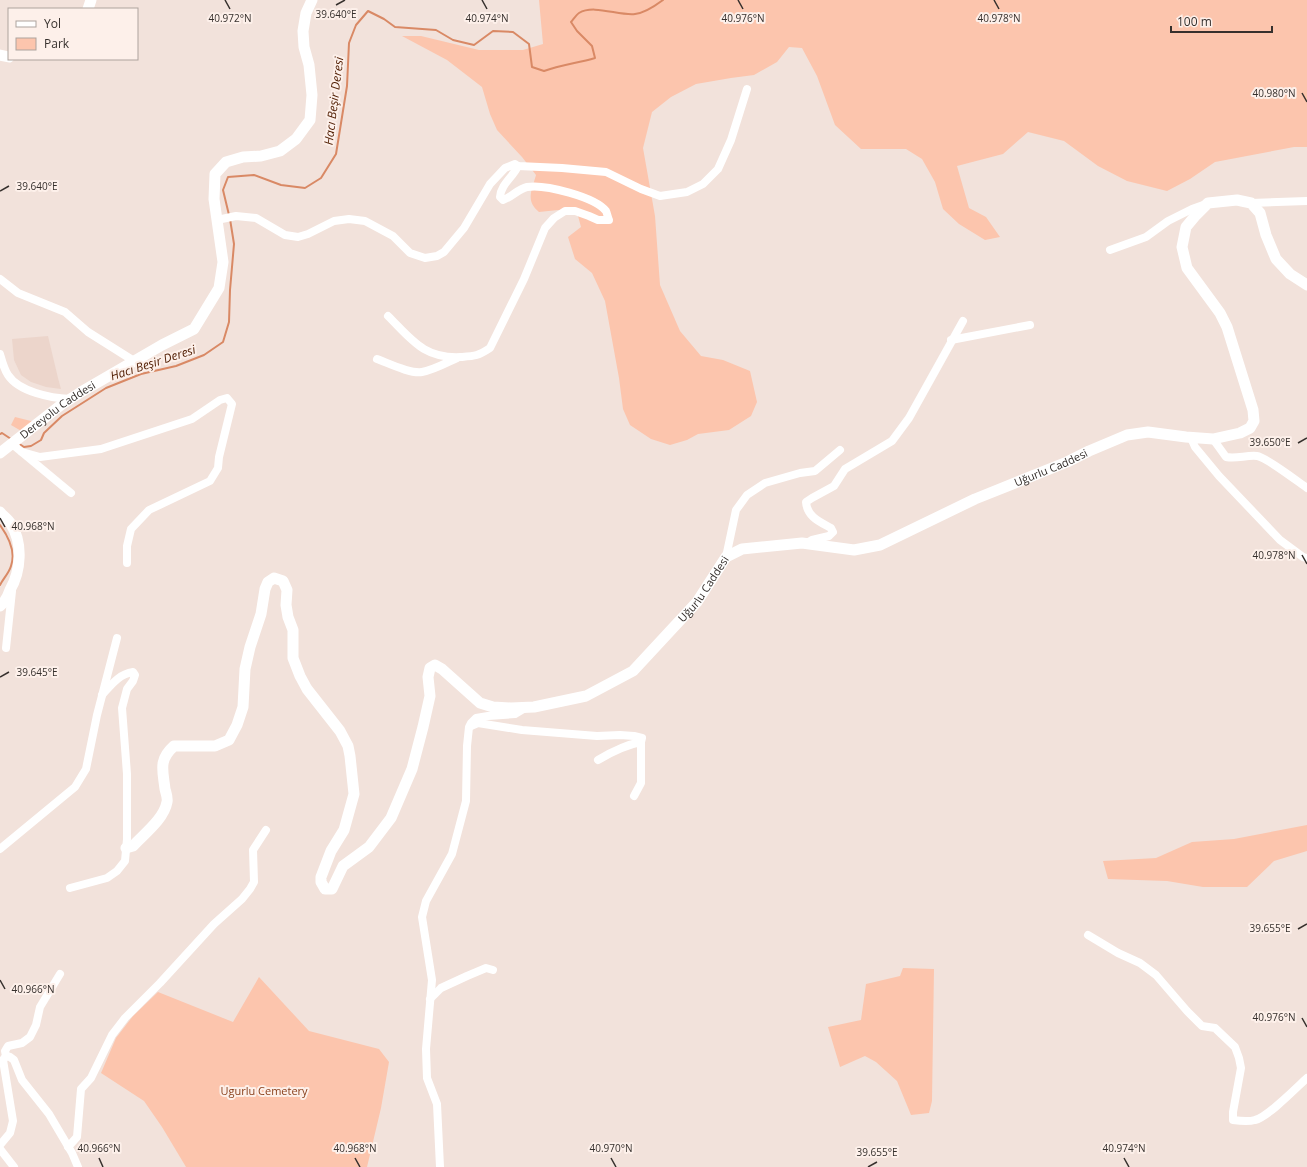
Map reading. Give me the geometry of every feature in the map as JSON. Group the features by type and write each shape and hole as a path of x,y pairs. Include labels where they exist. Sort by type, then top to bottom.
{"street":[{"name":"Dereyolu Caddesi","path":"0,453 70,400 134,361 194,329 207,310 219,288 223,262 221,219 214,199 215,174 226,162 243,157 261,156 280,151 296,139 310,120 312,95 309,65 304,47 303,31 306,13 312,0"},
{"path":"221,219 236,216 256,218 286,235 298,237 308,234 334,221 349,219 365,221 393,236 410,253 425,258 437,256 444,252 464,228 490,184 498,174 505,168 515,164 518,166 606,172 641,189 660,196 687,192 703,184 718,170 732,140 747,89"},
{"path":"388,316 422,349 434,354 450,357 479,355 490,348 524,279 545,228 554,218 565,211 575,211 598,220 608,220 606,212 588,198 556,189 532,187 525,188 503,200 500,197 500,193 505,183 514,174 518,166"},
{"path":"1110,250 1146,237 1168,221 1208,203 1237,200 1251,203 1307,201"},
{"name":"Uğurlu Caddesi","path":"126,848 133,846 161,816 167,801 163,767 165,756 169,750 174,746 216,746 229,740 243,708 245,669 250,647 261,614 265,589 268,582 274,578 283,581 287,590 286,604 288,617 293,630 293,658 300,676 307,689 340,731 348,746 350,756 354,794 344,830 331,851 323,870 321,882 325,888 332,888 343,866 369,847 391,818 412,769 430,696 428,677 430,668 435,664 442,668 480,703 493,707 526,707 586,696 634,671 697,602 726,557 742,549 807,543 854,550 880,545 975,499 1067,462 1127,435 1148,432 1192,438 1213,439 1240,433 1250,428 1254,421 1253,410 1227,327 1220,313 1187,268 1182,247 1186,227 1208,203"},
{"path":"1251,203 1260,213 1266,235 1276,259 1290,274 1307,285"},
{"path":"0,279 18,293 65,312 88,332 134,361"},
{"path":"807,543 812,540 829,536 833,532 831,528 811,516 806,508 806,502 834,486 845,469 892,441 909,418 951,340 963,321"},
{"path":"951,340 1030,324"},
{"path":"0,354 8,375 15,382 26,389 41,394 54,398 70,400"},
{"path":"377,359 397,367 421,372 440,366 460,357"},
{"path":"22,452 40,457 101,449 192,419 220,400 227,398 232,404 219,457 218,468 210,481 149,510 131,529 127,546 126,563"},
{"path":"1192,438 1194,447 1219,476 1280,540 1303,557 1307,558"},
{"path":"1213,439 1226,457 1234,458 1258,456 1273,464 1307,488"},
{"path":"12,444 71,493"},
{"path":"726,557 736,510 746,495 765,483 800,473 815,471 840,450"},
{"path":"0,512 11,524 17,538 19,550 19,567 13,586 6,648"},
{"path":"0,606 3,604 13,586"},
{"path":"0,849 75,787 86,769 102,695 117,638"},
{"path":"70,888 107,878 117,871 125,861 127,774 122,708 127,689 133,681 133,672 125,673 115,680 102,695"},
{"path":"440,1167 437,1104 427,1078 426,1049 432,980 422,917 426,901 452,854 466,800 467,746 471,723 476,718 515,714 526,707"},
{"path":"469,728 478,723 522,730 597,736 620,735 642,738 641,783 634,796"},
{"path":"598,760 615,749 627,744 642,742"},
{"path":"68,1147 77,1137 81,1089 91,1078 112,1035 214,924 242,899 250,889 254,882 253,850 266,830"},
{"path":"1088,935 1118,953 1140,963 1156,975 1187,1012 1202,1026 1215,1028 1234,1047 1239,1058 1241,1068 1233,1112 1233,1120 1256,1120 1268,1114 1307,1078"},
{"path":"430,999 441,988 466,976 486,968 494,970"},
{"path":"0,1144 10,1133 13,1121 3,1060 6,1056 5,1051 8,1046 22,1043 30,1037 36,1025 40,1007 60,974"},
{"path":"6,1056 14,1060 22,1080 48,1114 78,1167"},
{"path":"0,1149 14,1167"}],"shaded area":[{"path":"48,336 61,389 46,387 31,382 21,375 14,360 12,339"}],"green space":[{"path":"539,0 1307,0 1307,147 1294,147 1215,162 1190,179 1167,191 1127,181 1098,166 1064,141 1028,132 1003,154 957,166 969,208 986,217 1000,237 985,240 959,224 943,209 935,182 922,159 906,149 861,149 835,125 817,76 802,48 789,47 777,62 754,75 696,84 671,97 652,112 643,148 655,216 660,285 680,331 701,356 723,360 750,371 757,402 751,416 729,430 698,434 687,440 670,445 651,439 630,425 623,409 605,301 592,273 575,259 568,237 581,227 578,216 558,210 539,212 535,208 532,204 531,195 536,175 522,157 497,130 490,114 482,87 447,60 402,36 421,36 479,50 523,50 543,44"},
{"path":"15,417 35,422 23,432 11,425"},
{"path":"1307,825 1307,851 1274,861 1247,887 1203,887 1167,881 1108,879 1103,861 1156,858 1192,842 1234,839"},
{"path":"903,968 934,969 932,1101 929,1113 911,1115 897,1081 876,1062 865,1056 840,1067 828,1027 861,1020 866,984 900,976"},
{"name":"Ugurlu Cemetery","path":"259,977 309,1031 379,1049 389,1062 381,1108 367,1167 186,1167 162,1127 144,1101 101,1073 116,1038 133,1016 158,992 233,1022"}],"waterway":[{"name":"Hacı Beşir Deresi","path":"229,215 223,190 228,177 254,175 281,185 305,188 321,178 336,154 347,86 349,43 356,25 368,11 384,19 395,27 436,30 453,40 474,45 493,31 513,32 529,44 532,67 544,71 595,58 592,46 577,31 571,22 579,13 599,10 635,14 646,11 663,0"},
{"name":"Hacı Beşir Deresi","path":"18,443 24,447 31,446 41,440 44,433 62,416 106,388 141,374 176,366 204,355 223,342 229,322 234,244 230,219"},
{"name":"Hacı Beşir Deresi","path":"0,434 2,433 11,439"},
{"name":"Hacı Beşir Deresi","path":"0,525 6,534 13,555 10,569 0,585"}]}
